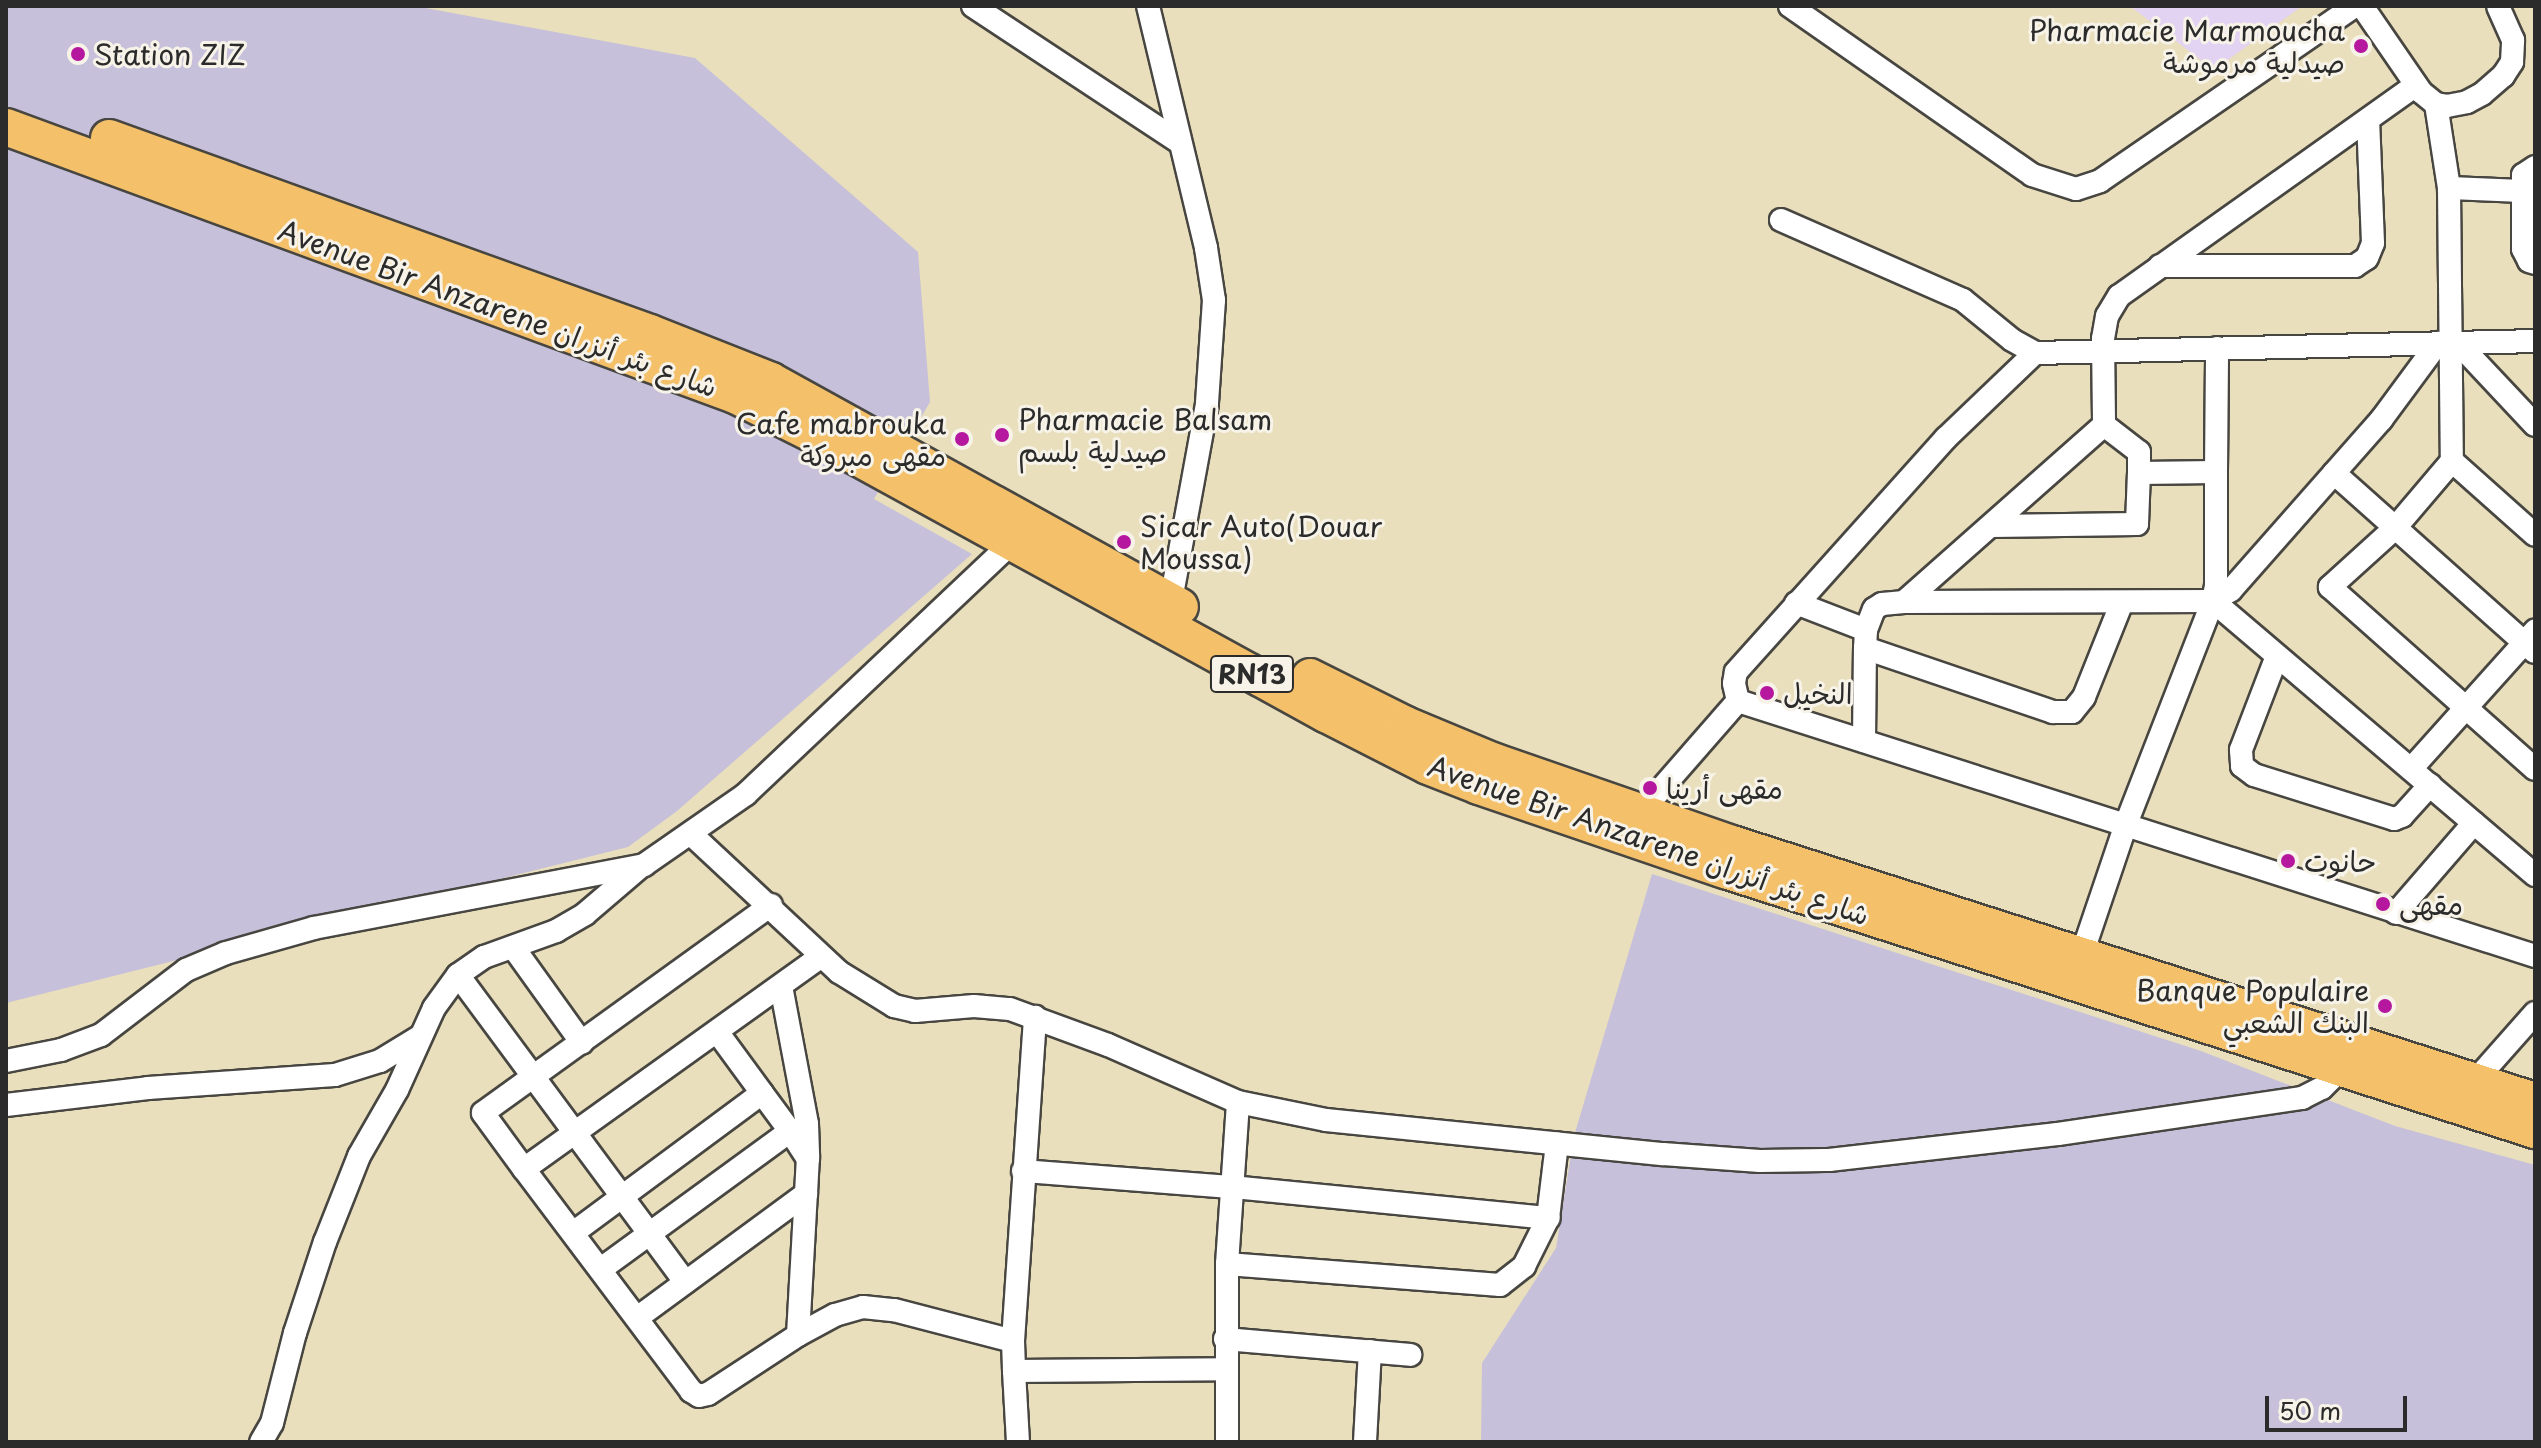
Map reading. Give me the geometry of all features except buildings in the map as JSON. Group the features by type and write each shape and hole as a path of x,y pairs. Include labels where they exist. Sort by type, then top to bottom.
{"main road":[{"name":"Avenue Bir Anzarene شارع بئر أنزران","path":"6,100 650,333 771,381 1336,692 1495,762 1746,849 2535,1101"},
{"name":"Avenue Bir Anzarene شارع بئر أنزران","path":"6,127 735,395 822,438 1326,714 1466,781 1660,849 2535,1130"}],"street":[{"path":"973,6 1179,142"},
{"path":"1148,6 1206,248 1214,300 1207,404 1171,601"},
{"path":"1790,6 2032,175 2076,189 2100,181 2355,6"},
{"path":"2362,6 2416,85 2436,104 2449,188 2452,461 2395,528 2330,587 2535,769"},
{"path":"2436,104 2456,105 2482,94 2503,76 2512,62 2513,40 2500,7"},
{"path":"2512,62 2535,61"},
{"path":"1904,602 2104,425 2103,350 2107,316 2119,296 2416,85"},
{"path":"2160,266 2355,266 2367,258 2373,243 2368,121"},
{"path":"2449,188 2521,181 2523,249 2529,261 2535,263"},
{"path":"1781,220 1963,300 2012,340 2035,353 2535,341"},
{"path":"2449,343 2535,425"},
{"path":"1864,741 1866,639 1874,609 1882,604 1904,602 2213,601 2231,590 2449,343"},
{"path":"2082,954 2126,824 2213,601 2216,585 2217,348"},
{"path":"1738,701 1734,683 1736,672 1946,438 2035,353"},
{"path":"1992,526 2137,524 2139,452 2104,425"},
{"path":"2452,461 2535,535"},
{"path":"2139,473 2216,472"},
{"path":"2334,473 2532,642 2411,769"},
{"path":"261,1442 272,1423 295,1333 325,1242 359,1156 397,1090 434,1008 458,975 484,957 556,931 585,914 644,865 691,834 769,773 1011,543"},
{"path":"2213,601 2535,875"},
{"path":"1796,603 1866,639 2053,712 2072,712 2084,697 2122,602"},
{"path":"2277,656 2241,750 2242,766 2254,775 2394,819 2402,816 2430,785"},
{"path":"1641,812 1738,701"},
{"path":"1738,701 2535,956"},
{"path":"2396,913 2474,823"},
{"path":"691,834 771,905 839,972 894,1006 915,1011 974,1006 1010,1009 1238,1102 1326,1120 1760,1161 1829,1160 2058,1134 2302,1098 2322,1088 2341,1069"},
{"path":"6,1061 61,1050 101,1035 186,970 226,953 314,928 644,865"},
{"path":"771,905 483,1113 691,1391 699,1396 708,1394 798,1335 835,1315 863,1307 894,1310 1013,1341"},
{"path":"513,947 582,1043"},
{"path":"524,1169 718,1033 821,956"},
{"path":"458,975 685,1282"},
{"path":"781,986 807,1124 808,1159 798,1335"},
{"path":"2474,1082 2535,1013"},
{"path":"1018,1442 1013,1341 1035,1017"},
{"path":"718,1033 808,1159"},
{"path":"6,1105 148,1088 335,1075 380,1061 421,1036"},
{"path":"573,1233 762,1093"},
{"path":"1227,1442 1227,1264 1238,1102"},
{"path":"601,1269 790,1131"},
{"path":"1227,1264 1500,1285 1524,1266 1548,1218 1557,1144"},
{"path":"1023,1171 1232,1187 1548,1218"},
{"path":"637,1318 806,1194"},
{"path":"1225,1339 1410,1355"},
{"path":"1365,1442 1370,1351"},
{"path":"1014,1371 1226,1369"}],"shaded area":[{"path":"6,6 415,6 695,58 918,252 930,402 874,499 972,554 677,811 628,847 6,1003"},
{"path":"2130,6 2302,6 2214,70"},
{"path":"1652,874 2201,1051 2395,1126 2535,1165 2535,1442 1481,1442 1482,1363 1556,1248 1574,1136"}],"place":[{"name":"Pharmacie Marmoucha صيدلية مرموشة","path":"2361,46"},
{"name":"Station ZIZ","path":"78,54"},
{"name":"Pharmacie Balsam صيدلية بلسم","path":"1002,435"},
{"name":"Cafe mabrouka مقهى مبروكة","path":"962,439"},
{"name":"Sicar Auto(Douar Moussa)","path":"1124,542"},
{"name":"النخيل","path":"1767,693"},
{"name":"مقهى أرينا","path":"1650,788"},
{"name":"حانوت","path":"2288,861"},
{"name":"مقهى","path":"2383,904"},
{"name":"Banque Populaire البنك الشعبي","path":"2385,1006"}]}
